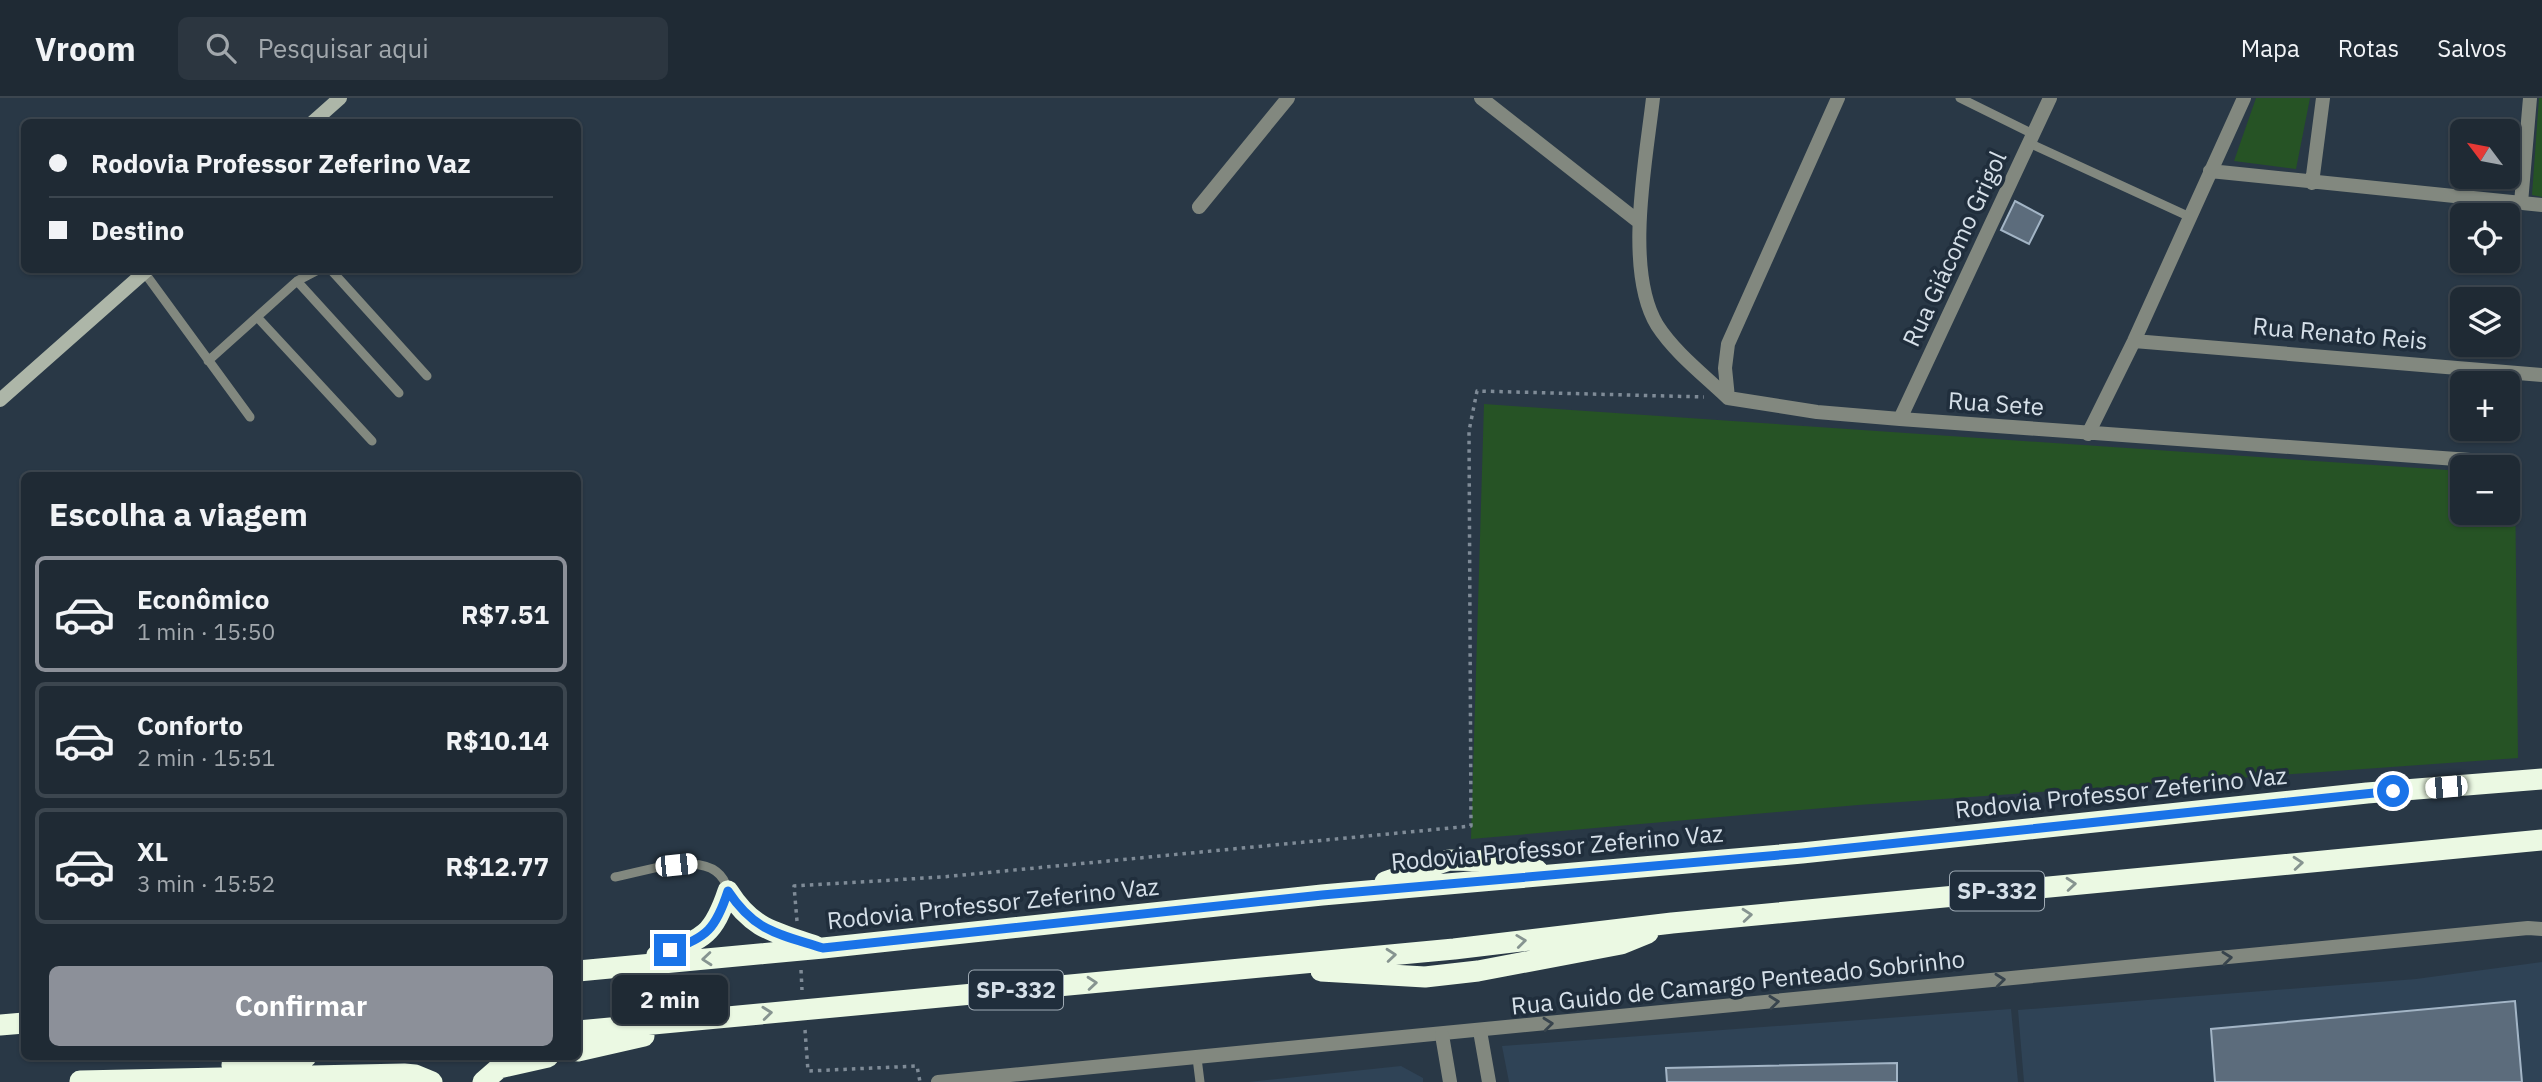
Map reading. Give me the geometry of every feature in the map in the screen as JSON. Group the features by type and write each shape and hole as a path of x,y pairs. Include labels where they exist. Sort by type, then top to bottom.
{"highway":[{"name":"Rodovia Professor Zeferino Vaz","path":"581,971 1335,894 1802,853 2536,777"},
{"name":"SP-332","path":"581,1031 1454,949 1672,923 2542,840"},
{"path":"2519,841 2542,850"},
{"path":"728,891 738,907 753,921 771,931 823,948"},
{"path":"631,965 694,942 711,930 728,891"},
{"path":"581,1050 733,1017"},
{"path":"0,1026 21,1023"},
{"path":"73,1082 278,1060"},
{"path":"483,1082 499,1068 535,1060"},
{"path":"73,1082 404,1074 432,1082"}],"main road":[{"path":"316,119 340,98"},
{"path":"0,400 144,273"}],"street":[{"path":"1199,207 1288,98"},
{"path":"1481,98 1639,222"},
{"path":"1653,98 1639,222 1643,287 1656,323 1673,345 1728,398"},
{"path":"1728,398 1725,368 1728,344 1838,98"},
{"name":"Rua Giácomo Grigol","path":"1900,419 2050,98"},
{"path":"2088,434 2134,341 2244,98"},
{"path":"2312,183 2323,98"},
{"path":"2521,203 2530,98"},
{"path":"2210,171 2542,205"},
{"name":"Rua Renato Reis","path":"2134,341 2542,375"},
{"name":"Rua Sete","path":"1728,398 1818,412 1900,419 2450,459"},
{"name":"Rua Guido de Camargo Penteado Sobrinho","path":"938,1082 2542,929"},
{"path":"1480,1031 1489,1082"},
{"path":"1442,1035 1450,1082"}],"lane":[{"path":"1960,98 2031,138 2190,217"},
{"path":"147,273 208,362 250,417"},
{"path":"208,362 297,281 312,273"},
{"path":"334,273 427,376"},
{"path":"297,281 400,393"},
{"path":"258,318 372,442"},
{"path":"615,877 702,863 717,869 726,881 728,891"},
{"path":"1196,1058 1200,1082"}],"path":[{"path":"797,924 794,886 942,877 1471,826 1469,431 1478,391 1728,398"},
{"path":"800,963 803,1002"},
{"path":"805,1029 808,1071 917,1066 920,1082"}],"shaded area":[{"path":"2542,962 2542,1082 2024,1082 2018,1010 2416,979"},
{"path":"2011,1009 2018,1082 1509,1082 1502,1046"},
{"path":"1401,1066 1423,1078 1423,1082 1248,1082"}],"green space":[{"path":"2256,98 2310,98 2296,169 2234,161"},
{"path":"2539,98 2542,98 2542,197 2532,195"},
{"path":"1484,404 2450,470 2450,525 2516,525 2518,758 1858,805 1471,839"}],"building":[{"path":"2015,201 2043,216 2029,244 2001,230"},
{"path":"2515,1001 2522,1082 2215,1082 2211,1029"},
{"path":"1897,1063 1897,1082 1667,1082 1666,1068"}],"route":[{"path":"670,950 694,942 711,930 728,891 738,907 753,921 771,931 823,948 1322,895 1802,853 2393,791"}]}
